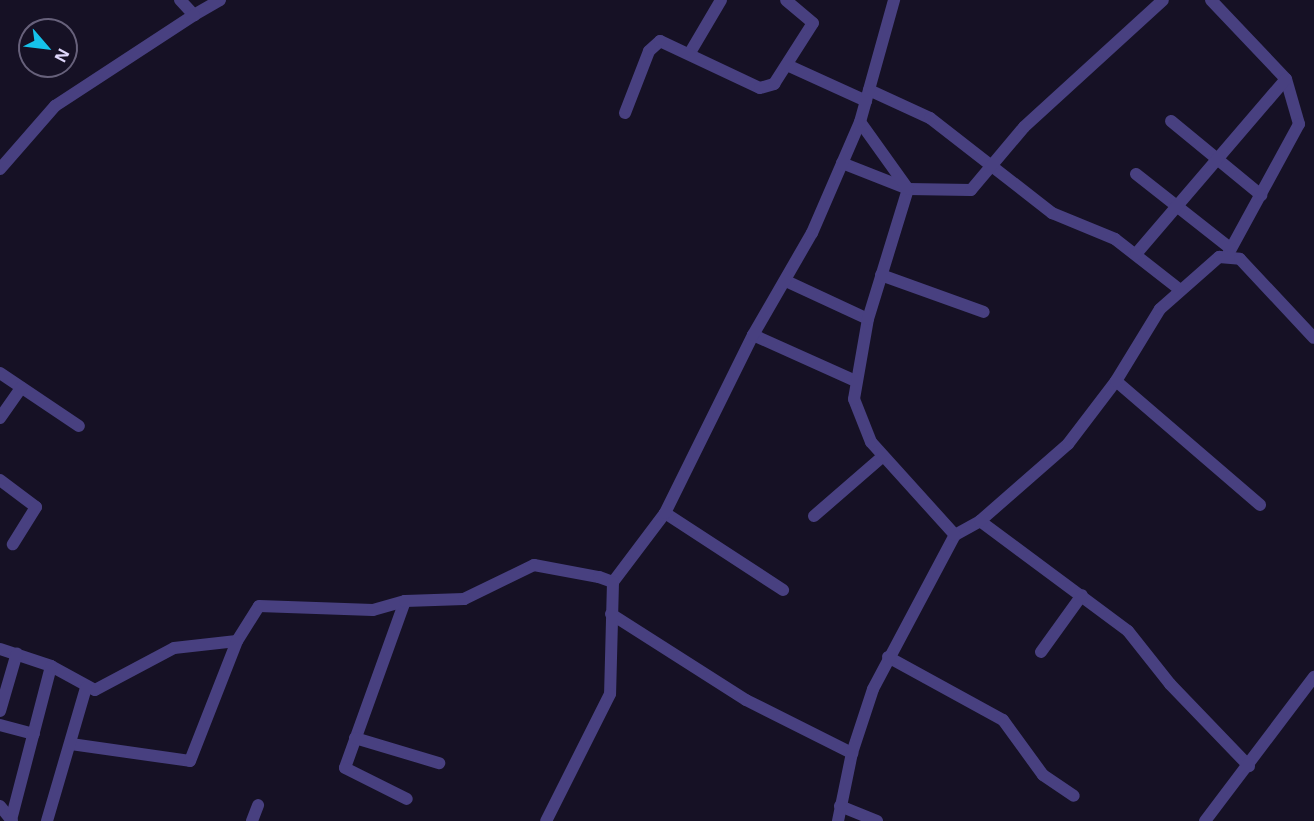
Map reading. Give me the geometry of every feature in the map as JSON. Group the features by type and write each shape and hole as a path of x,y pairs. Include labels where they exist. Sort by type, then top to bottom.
{"street":[{"path":"180,0 194,15"},
{"path":"0,169 55,106 220,0"},
{"path":"691,51 721,0"},
{"path":"625,113 657,42 691,51 760,88 774,84 813,23 786,0"},
{"path":"552,819 610,694 613,582 665,513 753,335 786,281 860,122 894,0"},
{"path":"842,164 908,189 967,192 992,167 1024,127 1163,0"},
{"path":"838,821 852,753 888,657 955,536 980,521 1068,444 1116,381 1160,309 1179,289 1229,251 1299,124 1286,79 1211,0"},
{"path":"787,64 930,118 1052,213 1136,254 1179,289"},
{"path":"1136,254 1286,79"},
{"path":"860,122 908,189"},
{"path":"1171,122 1261,195"},
{"path":"1136,174 1178,204 1240,259 1314,338"},
{"path":"908,189 868,319 853,380 857,413 882,457 955,536"},
{"path":"881,276 984,312"},
{"path":"786,281 868,319"},
{"path":"753,335 853,380"},
{"path":"0,373 79,426"},
{"path":"1116,381 1260,505"},
{"path":"0,418 21,388"},
{"path":"814,516 882,457"},
{"path":"0,480 36,507 13,544"},
{"path":"665,513 783,590"},
{"path":"980,521 1082,595 1134,637 1170,684 1249,766"},
{"path":"71,744 190,761 237,641 259,606 373,610 405,601 464,599 534,566 613,582"},
{"path":"1041,652 1082,595"},
{"path":"405,601 354,738 345,770 407,799"},
{"path":"611,614 746,700 852,753"},
{"path":"0,649 51,666 86,688 108,687 174,648 237,641"},
{"path":"0,711 3,691 17,653"},
{"path":"888,657 1003,720 1043,775 1074,796"},
{"path":"11,820 51,666"},
{"path":"1205,821 1249,766 1314,677"},
{"path":"46,821 86,688"},
{"path":"0,725 34,734"},
{"path":"354,738 439,763"},
{"path":"252,821 258,805"},
{"path":"0,806 11,820"},
{"path":"840,806 877,821"}]}
